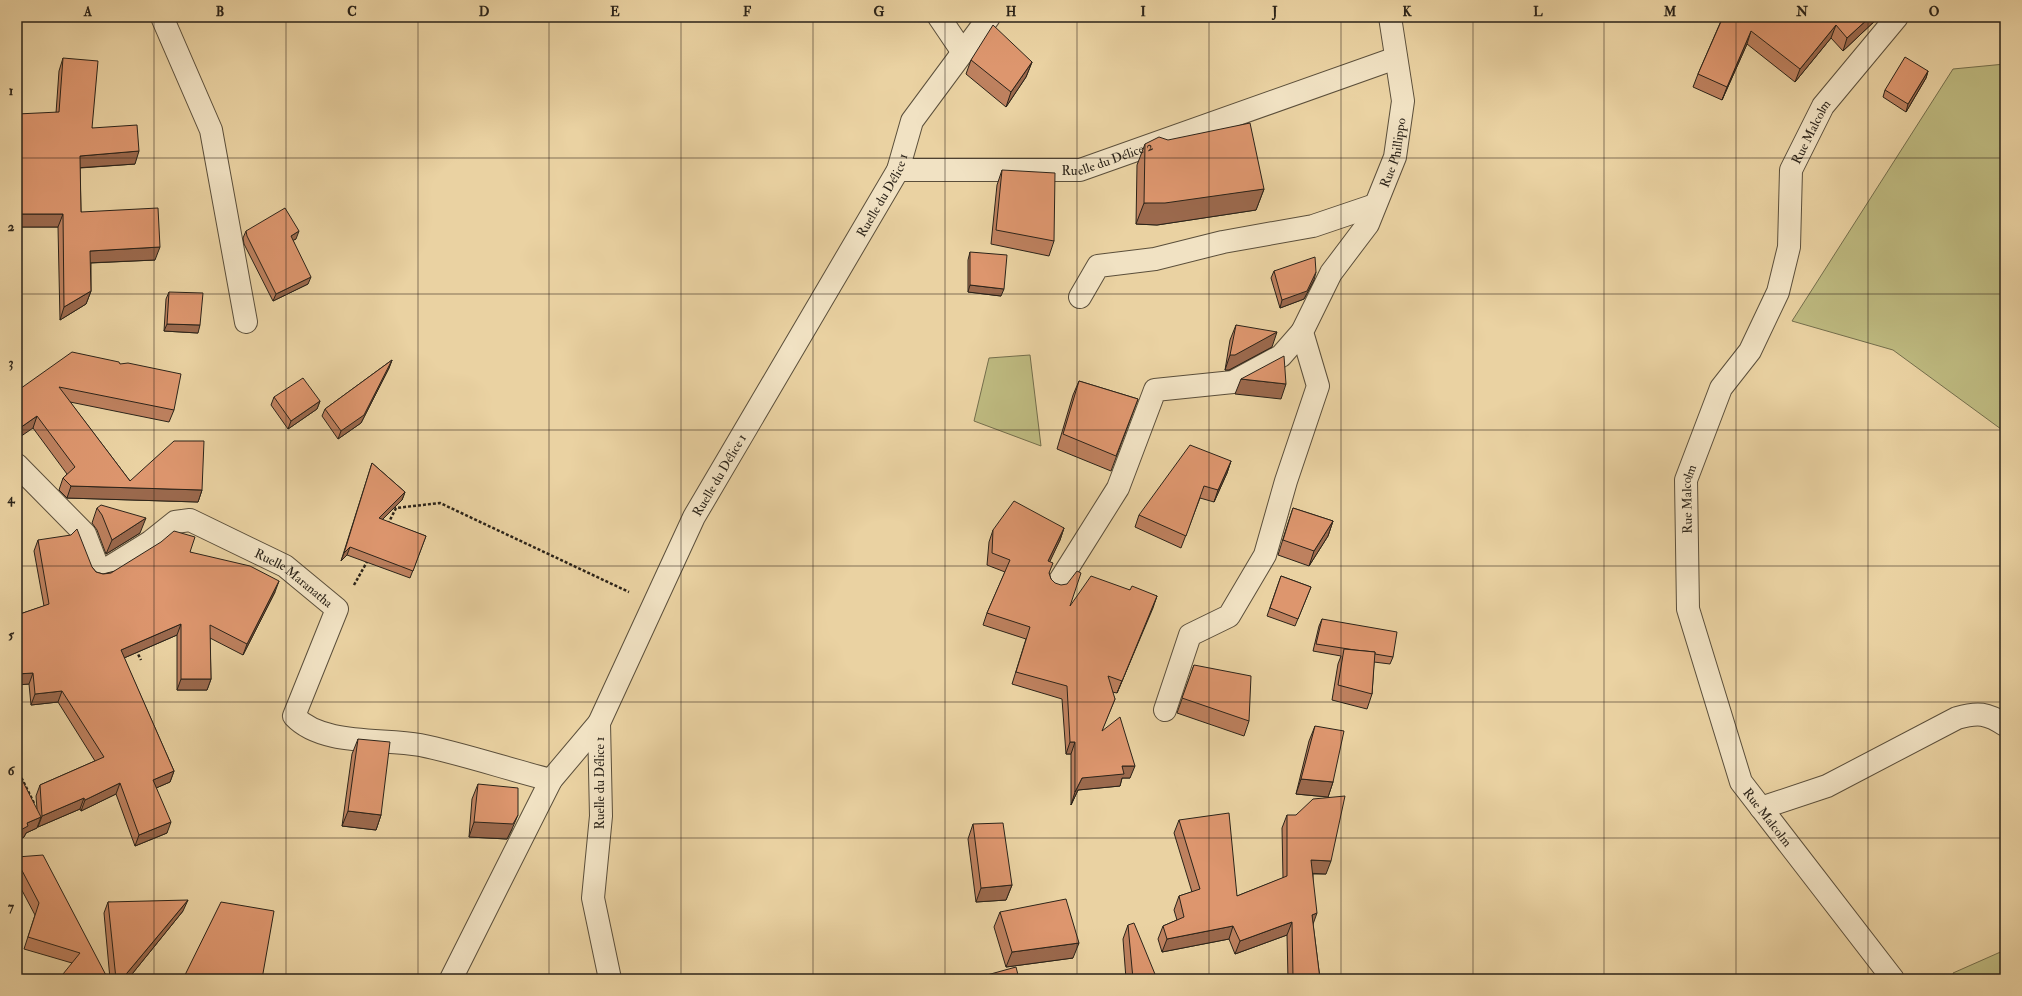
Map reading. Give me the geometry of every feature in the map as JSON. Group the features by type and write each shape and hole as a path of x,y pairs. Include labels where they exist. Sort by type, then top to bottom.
{"street":[{"path":"162,17 211,130 246,322"},
{"path":"939,17 962,51"},
{"name":"Ruelle du Délice 1","path":"610,979 593,898 601,816 599,723 694,517 898,170 912,121 962,51 989,17"},
{"name":"Rue Phillippo","path":"1057,585 1118,488 1155,390 1233,382 1281,356 1302,332 1331,273 1368,224 1395,157 1403,101 1390,17"},
{"name":"Rue Malcolm","path":"1893,979 1741,782 1688,609 1686,480 1721,388 1750,352 1778,292 1789,247 1791,170 1823,106 1897,17"},
{"name":"Ruelle du Délice 2","path":"898,170 1080,170 1396,58"},
{"path":"1080,297 1098,266 1155,258 1223,242 1312,226 1375,205"},
{"path":"1165,710 1190,635 1229,616 1265,555 1286,481 1318,386 1302,332"},
{"name":"Ruelle Maranatha","path":"17,465 85,534 100,573 150,542 175,522 190,520 285,566 337,609 294,716 302,725 314,731 343,737 420,745 551,780"},
{"path":"1761,808 1827,786 1957,718 1973,713 1991,716 2005,725"},
{"path":"450,979 551,780 599,723"}],"path":[{"path":"385,528 396,508 440,503 654,604"},
{"path":"337,609 356,583 370,556"},
{"path":"134,646 141,660"},
{"path":"17,769 37,810"}],"shaded area":[{"path":"2005,64 2005,432 1893,350 1792,321 1953,69"},
{"path":"1030,355 1041,446 974,421 989,358"},
{"path":"2005,950 2005,979 1956,979 1953,973"}],"building":[{"path":"1723,17 1870,17 1847,38 1836,25 1800,69 1751,31 1727,87 1698,74"},
{"path":"993,25 1032,62 1011,92 971,60"},
{"path":"1905,57 1928,71 1908,104 1885,90"},
{"path":"63,58 98,61 92,128 137,125 139,151 80,156 81,212 158,208 160,247 90,251 91,291 64,307 63,214 17,214 17,114 59,112"},
{"path":"1250,123 1264,189 1165,203 1144,203 1145,144 1159,137 1168,140"},
{"path":"1002,170 1055,173 1054,241 996,230"},
{"path":"285,208 299,231 291,236 311,277 276,294 247,236 246,231"},
{"path":"970,252 1007,255 1004,289 970,285"},
{"path":"1315,257 1316,272 1307,291 1282,300 1274,271"},
{"path":"169,292 203,293 200,325 167,324"},
{"path":"1236,325 1277,332 1235,355 1230,355"},
{"path":"72,352 119,362 120,364 128,363 181,374 174,410 59,387 130,481 174,441 204,441 202,490 71,486 63,478 75,467 37,416 17,430 17,391"},
{"path":"1284,356 1286,384 1241,379"},
{"path":"392,360 364,415 341,431 325,409"},
{"path":"303,378 320,401 291,421 274,397"},
{"path":"1079,381 1138,399 1116,456 1063,434"},
{"path":"1190,445 1231,461 1218,490 1204,486 1186,536 1139,515"},
{"path":"372,463 405,492 379,518 426,536 413,571 350,547 344,553"},
{"path":"1014,501 1064,528 1048,561 1053,563 1049,573 1051,579 1055,583 1061,585 1067,584 1077,571 1081,573 1070,606 1091,576 1130,590 1132,586 1157,596 1122,681 1108,676 1115,699 1102,731 1120,717 1135,766 1122,766 1124,774 1082,778 1075,792 1075,742 1070,742 1067,686 1016,672 1030,627 987,613 1010,560 992,553 993,530"},
{"path":"101,505 146,518 112,540 102,515 97,508"},
{"path":"1293,508 1333,521 1314,551 1283,540"},
{"path":"77,529 92,567 96,572 103,574 111,573 161,542 174,531 195,537 190,552 250,566 279,581 247,644 210,625 211,679 181,679 181,624 121,650 174,771 153,780 171,822 139,835 120,783 85,800 84,798 42,816 40,785 104,757 62,691 35,694 33,673 17,674 17,615 49,604 38,540 71,535"},
{"path":"1281,576 1311,587 1298,619 1270,608"},
{"path":"1322,619 1397,632 1393,657 1375,654 1375,652 1316,644"},
{"path":"1344,649 1375,652 1372,694 1338,685"},
{"path":"1194,665 1251,676 1249,721 1182,698"},
{"path":"1315,726 1344,731 1333,782 1301,779"},
{"path":"358,739 390,742 381,815 348,811"},
{"path":"19,774 41,817 27,823 28,826 17,832 17,775"},
{"path":"478,784 518,788 518,815 513,824 474,822"},
{"path":"1345,796 1331,861 1311,860 1317,913 1312,915 1320,979 1289,979 1289,977 1293,977 1292,922 1240,941 1233,926 1167,939 1163,926 1184,917 1179,896 1200,889 1179,820 1229,813 1237,896 1287,876 1287,815 1296,815 1313,799"},
{"path":"1003,823 1012,885 981,888 973,824"},
{"path":"43,855 108,979 59,979 80,953 28,937 39,903 17,861 17,857"},
{"path":"1066,899 1079,943 1012,952 1000,912"},
{"path":"188,900 122,979 116,979 108,902"},
{"path":"221,902 274,911 262,979 183,979"},
{"path":"1134,923 1157,979 1133,979 1128,925"},
{"path":"1016,967 1019,979 987,979 987,975"}]}
